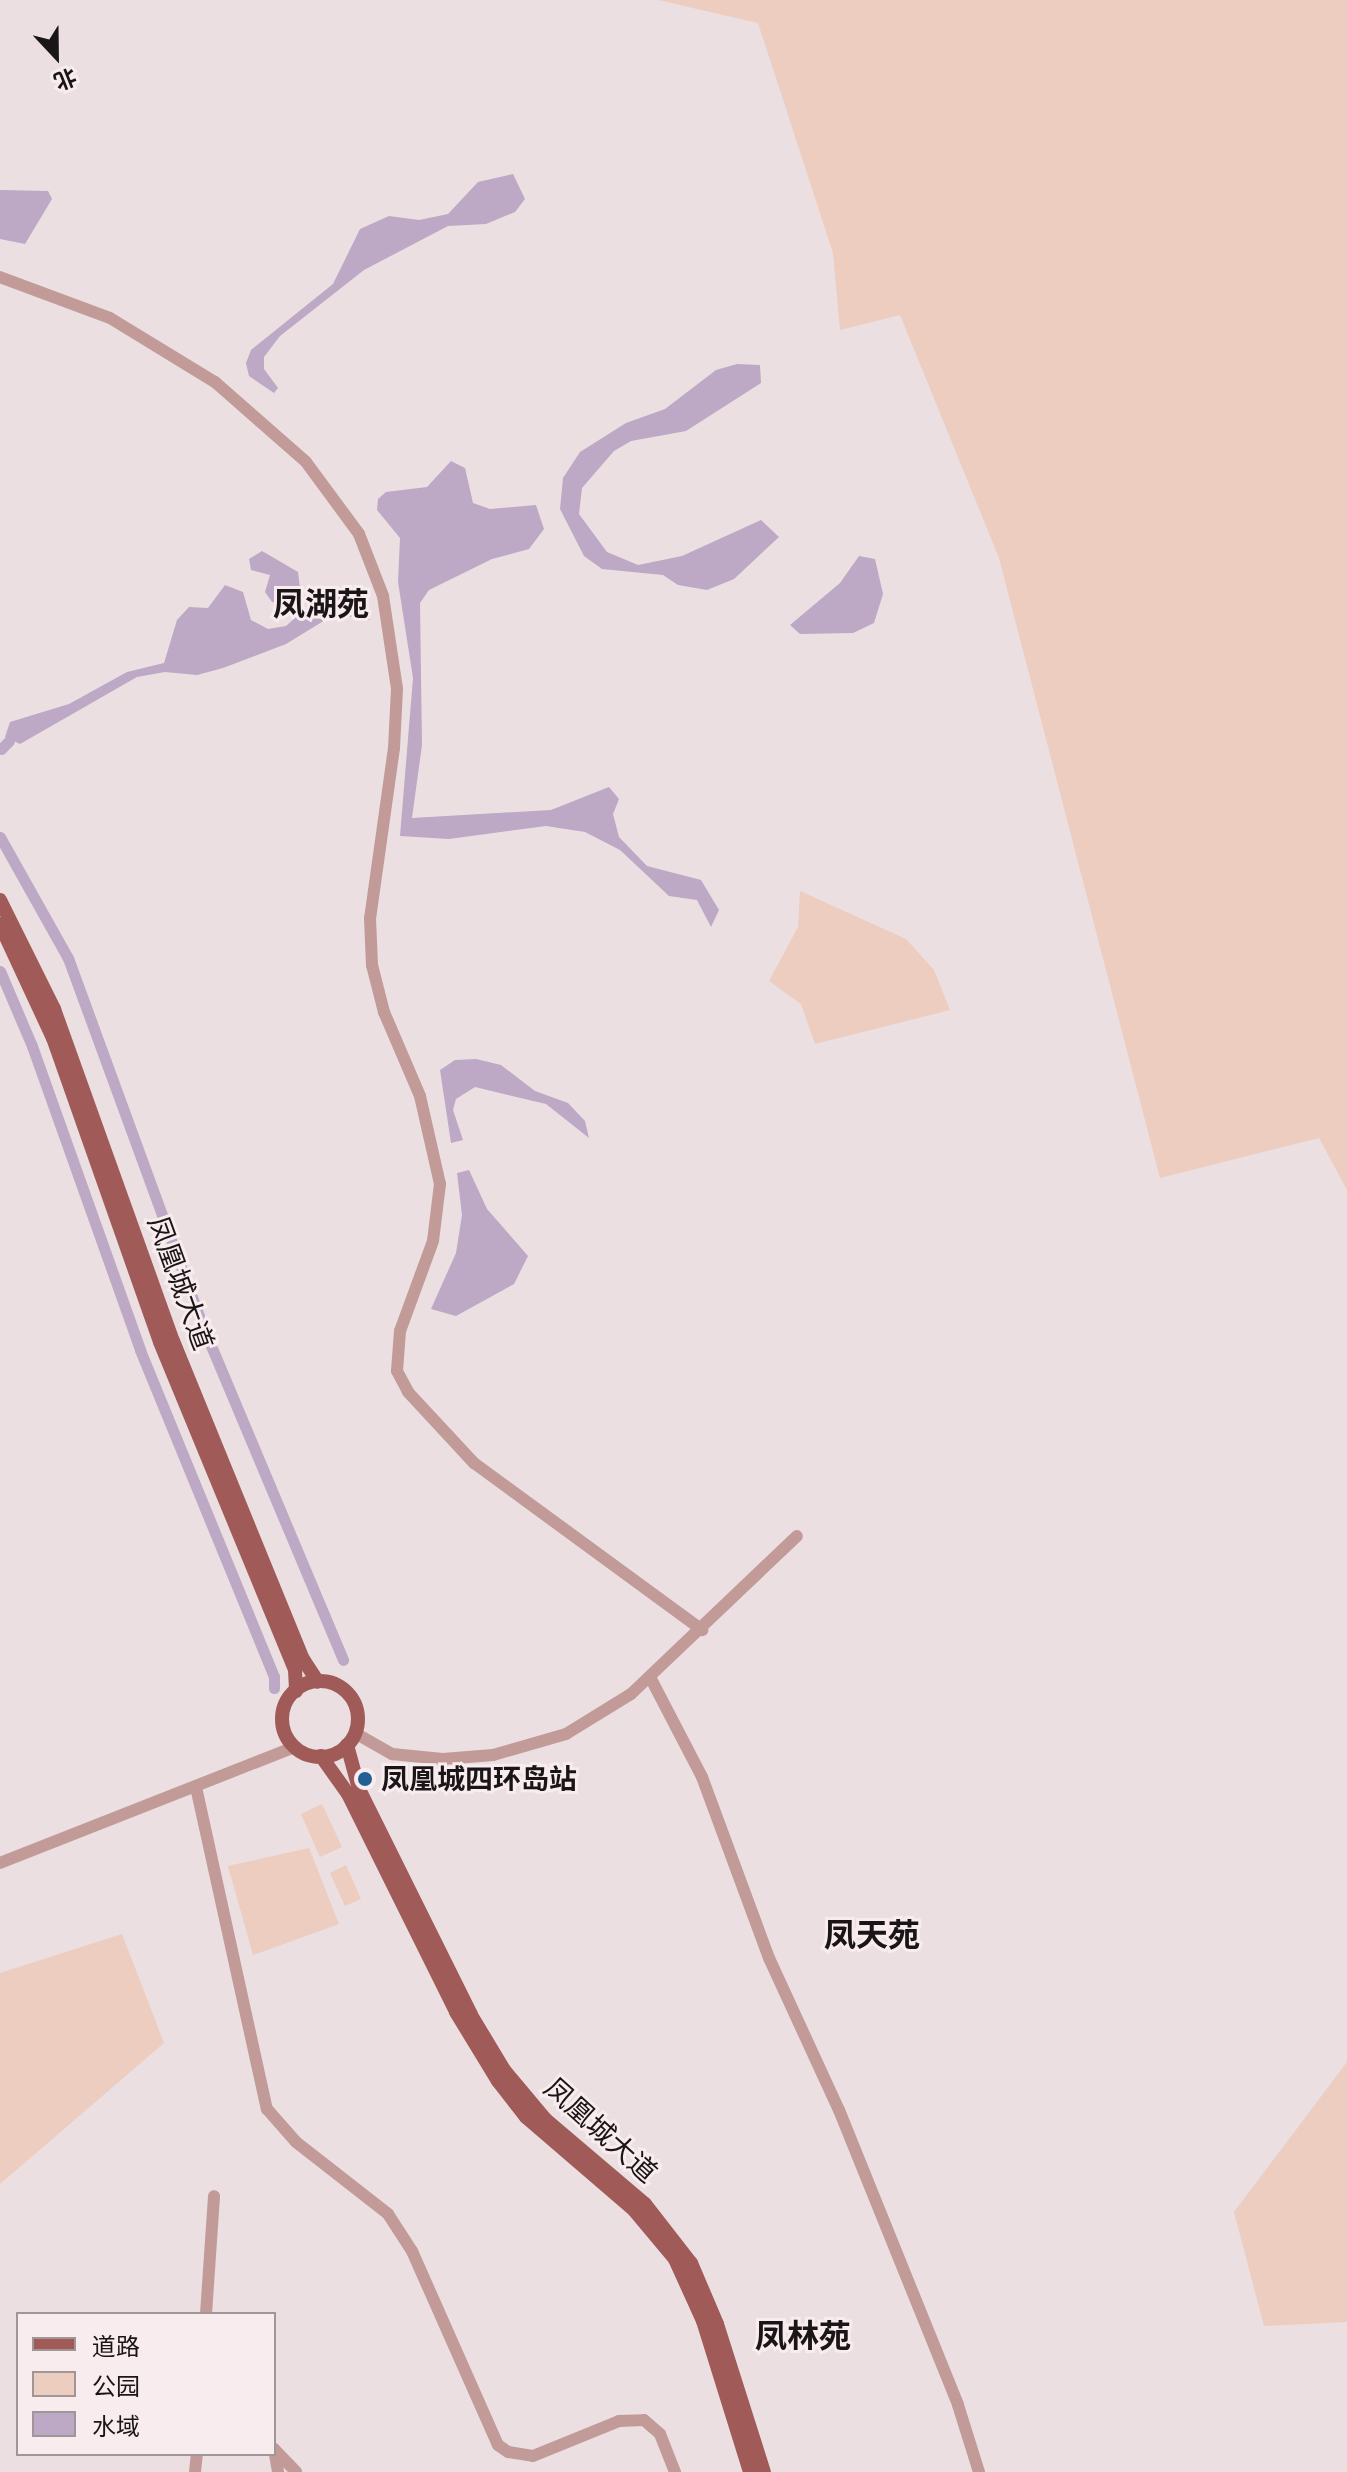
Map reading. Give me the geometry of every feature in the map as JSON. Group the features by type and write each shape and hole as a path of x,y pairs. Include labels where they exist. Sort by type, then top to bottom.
{"main road":[{"name":"凤凰城大道","path":"0,900 54,1009 173,1341 303,1659 318,1682"},
{"name":"凤凰城大道","path":"0,924 53,1038 160,1342 295,1670 296,1691"},
{"path":"318,1682 331,1683 351,1697 357,1708 351,1739 321,1756 295,1747 283,1725 283,1713 296,1691 318,1682"},
{"name":"凤凰城大道","path":"351,1739 359,1789 465,2004 504,2070 545,2119 645,2204 691,2263 717,2324 764,2472"},
{"name":"凤凰城大道","path":"321,1756 348,1794 456,2012 498,2081 526,2117 634,2210 675,2259 703,2321 750,2472"}],"street":[{"path":"0,277 96,312 186,361 288,444 324,480 359,534 383,596 397,689 394,748 370,918 372,965 384,1012 426,1118 440,1184 433,1241 400,1331 397,1371 408,1392 474,1463 702,1630"},
{"path":"351,1739 392,1754 443,1759 493,1755 543,1743 589,1723 650,1677 797,1536"},
{"path":"650,1677 702,1777 769,1958 839,2110 965,2424 979,2472"},
{"path":"0,1863 295,1747"},
{"path":"196,1787 267,2109 296,2142 388,2214 412,2251 498,2445 508,2452 533,2456 619,2421 644,2420 660,2434 675,2472"},
{"path":"206,2312 214,2196"},
{"path":"276,2451 296,2472"}],"green space":[{"path":"658,0 1347,0 1347,1190 1319,1138 1160,1178 999,558 900,315 840,330 833,253 758,23"},
{"path":"800,891 906,939 934,970 950,1010 815,1044 801,1004 769,981 798,927"},
{"path":"322,1804 342,1847 320,1857 301,1814"},
{"path":"309,1848 339,1924 253,1955 228,1866"},
{"path":"346,1865 361,1899 345,1906 330,1873"},
{"path":"122,1934 164,2043 0,2184 0,1973"},
{"path":"1347,2062 1347,2322 1264,2326 1234,2212"}],"water":[{"path":"513,174 525,199 515,212 486,224 448,226 364,270 280,336 264,357 264,369 278,388 274,393 249,376 246,363 251,350 333,284 360,229 389,216 419,220 448,214 478,182"},
{"path":"0,190 48,191 52,199 25,244 0,239"},
{"path":"737,364 760,365 761,383 686,431 631,441 614,451 582,488 579,514 607,552 638,565 682,556 761,520 779,537 734,579 707,590 678,585 663,575 602,569 584,556 560,509 563,478 580,452 626,423 665,409 716,370"},
{"path":"451,461 465,468 473,503 490,509 536,505 544,529 529,549 492,559 429,590 420,603 422,745 412,818 551,810 609,787 619,799 613,814 619,837 647,866 701,880 719,910 711,927 697,900 669,896 620,850 585,832 546,826 449,839 400,836 413,678 398,582 400,538 377,510 378,499 386,492 427,487"},
{"path":"262,551 298,572 300,588 290,601 272,602 265,592 270,575 251,570 249,559"},
{"path":"859,556 875,559 883,594 874,623 853,633 800,634 790,625 840,583"},
{"path":"225,585 243,592 251,620 268,629 286,626 313,602 336,590 363,587 370,620 335,614 286,644 223,668 197,675 165,672 137,677 20,744 5,737 10,722 69,704 127,672 164,663 177,620 189,607 208,608"},
{"path":"476,1059 501,1065 535,1091 568,1103 585,1121 589,1138 546,1104 475,1087 456,1099 453,1110 463,1140 451,1143 440,1070 455,1060"},
{"path":"469,1170 487,1209 528,1256 514,1284 456,1316 431,1309 456,1253 462,1215 457,1173"}],"waterway":[{"path":"1,749 9,741"},
{"path":"0,837 68,958 204,1329 343,1660"},
{"path":"0,971 32,1046 140,1350 274,1677 274,1688"}],"place":[{"name":"凤凰城四环岛站","path":"365,1779"}],"district":[{"name":"凤湖苑","path":"321,604"},
{"name":"凤天苑","path":"872,1935"},
{"name":"凤林苑","path":"803,2336"}]}
